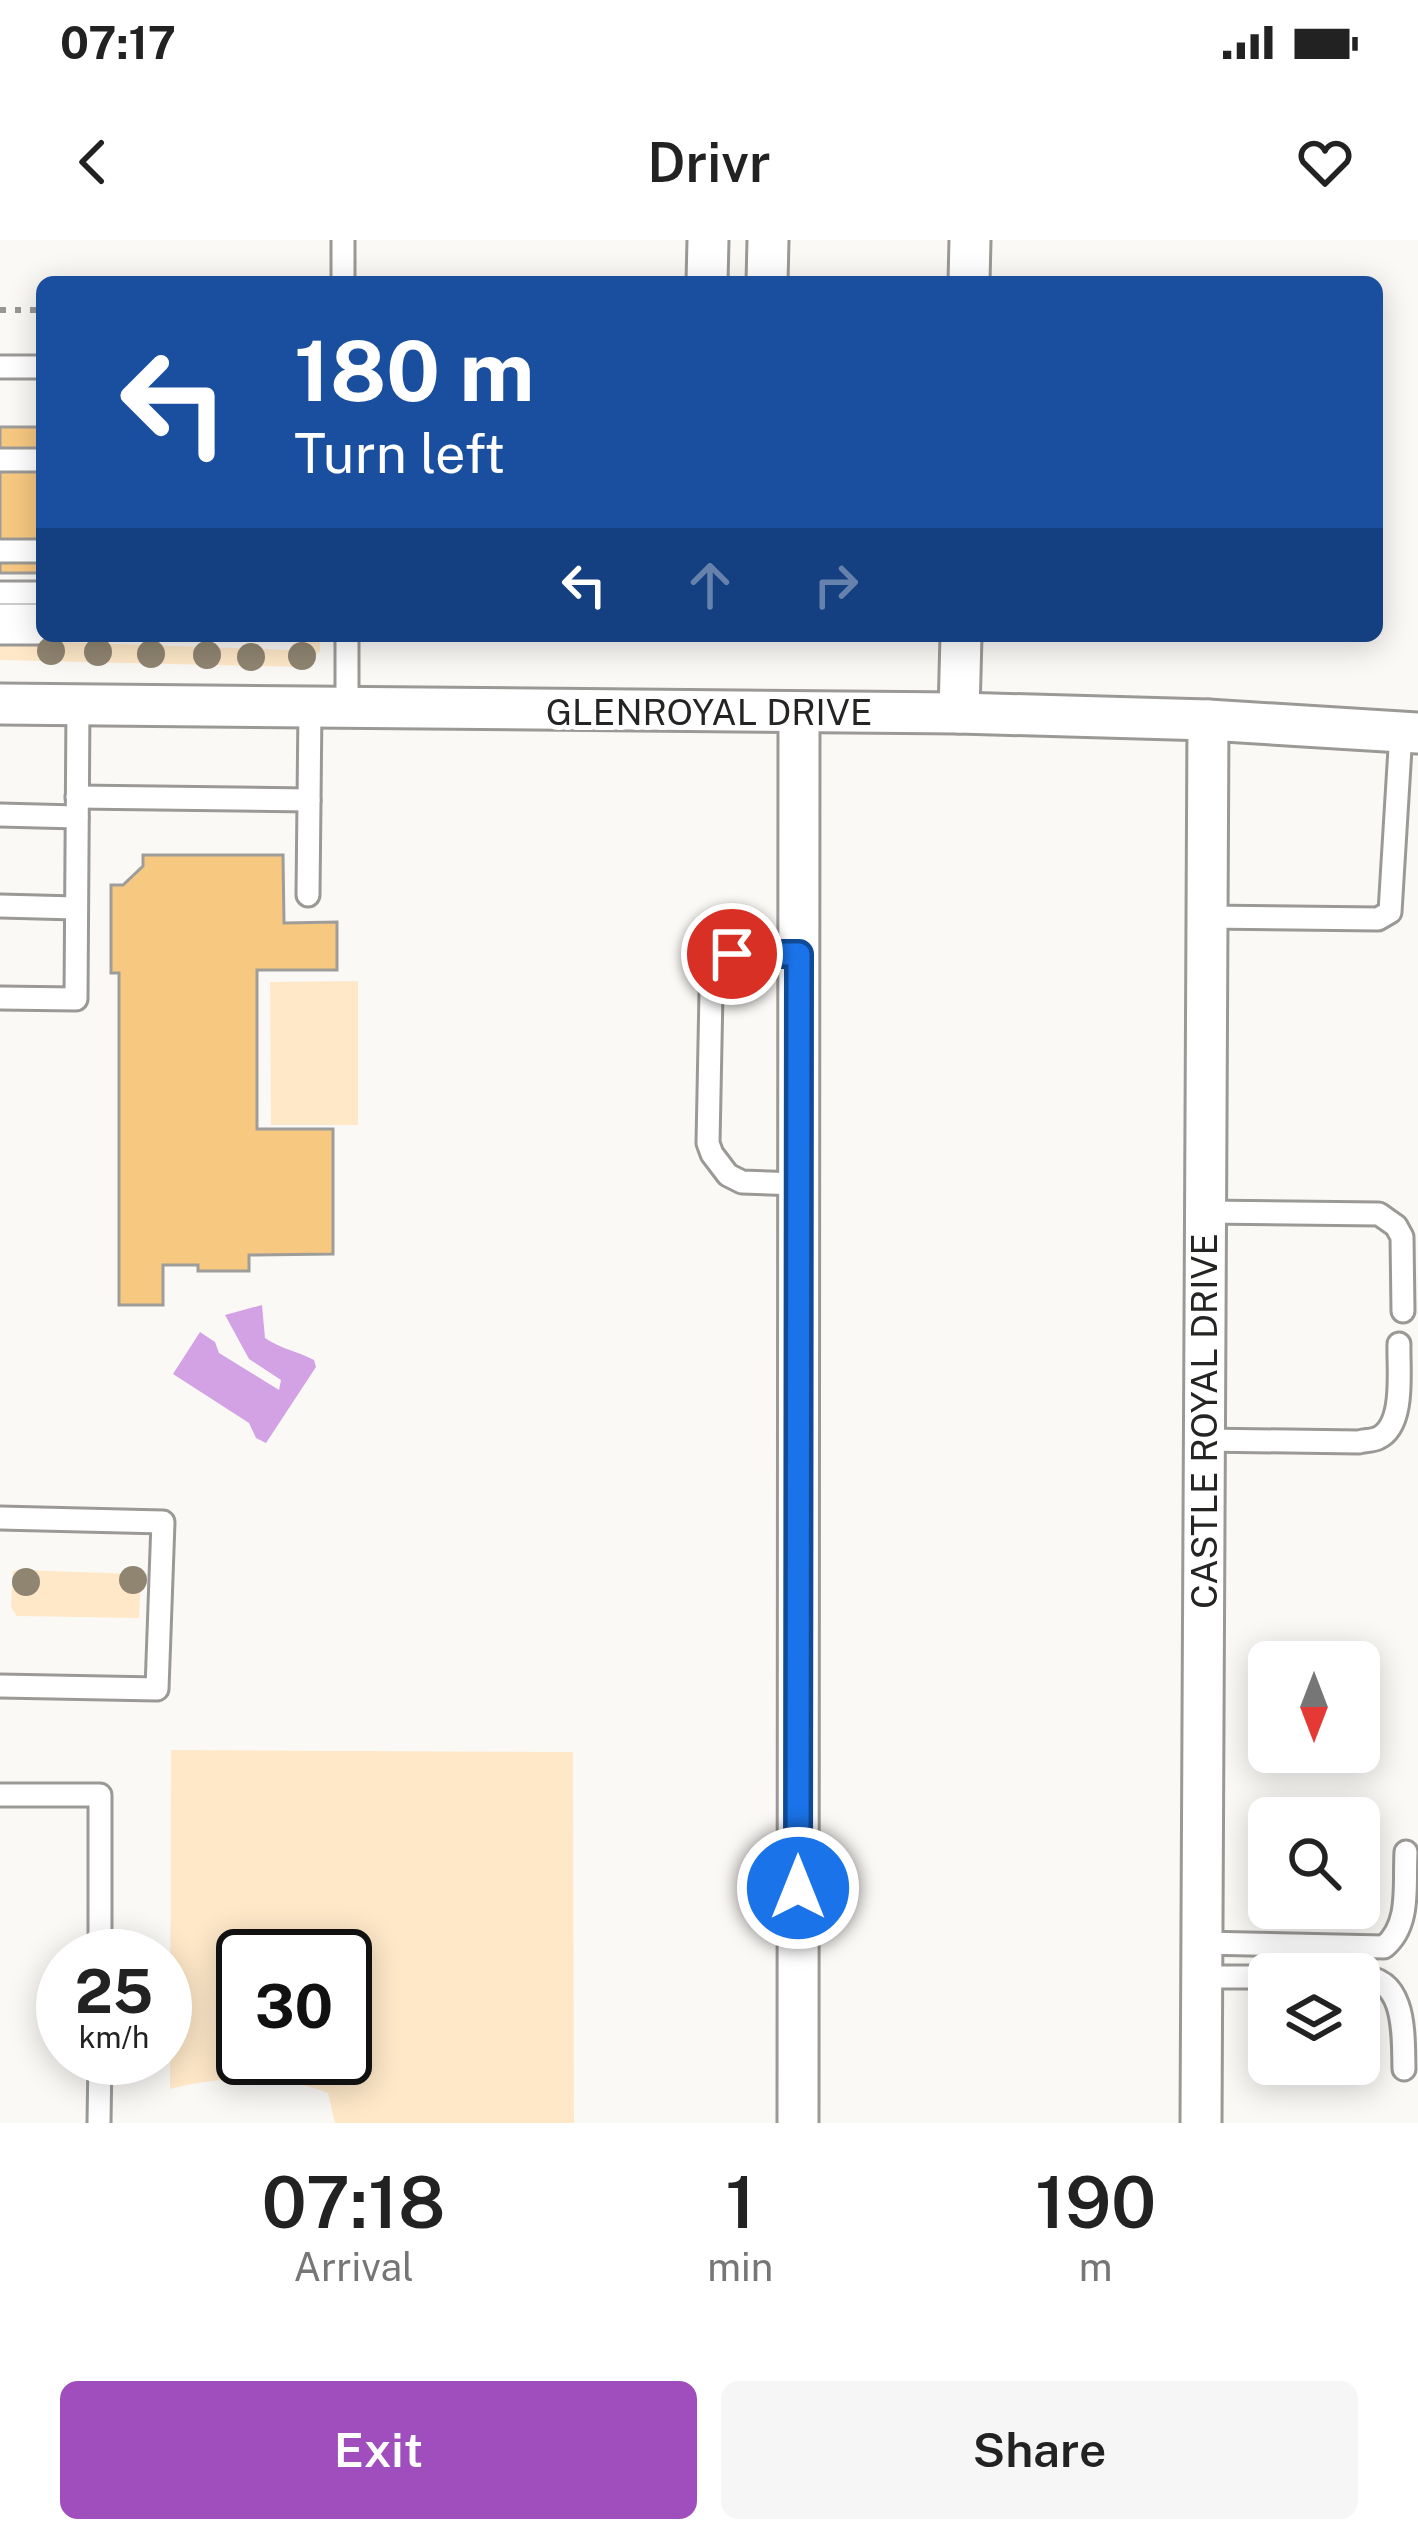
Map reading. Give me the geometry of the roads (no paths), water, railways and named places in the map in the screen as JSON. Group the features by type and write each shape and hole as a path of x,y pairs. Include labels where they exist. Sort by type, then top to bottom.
{"street":[{"path":"706,276 708,240"},
{"path":"767,276 768,240"},
{"path":"969,276 970,240"},
{"path":"959,713 961,642"},
{"name":"GLENROYAL DRIVE","path":"0,704 959,713 1410,732"},
{"path":"798,2123 799,713"},
{"name":"CASTLE ROYAL DRIVE","path":"1201,2123 1208,720"}],"lane":[{"path":"343,240 343,276"},
{"path":"0,367 36,367"},
{"path":"0,460 36,460"},
{"path":"0,551 36,551"},
{"path":"0,593 36,593"},
{"path":"0,615 36,615"},
{"path":"0,633 36,633"},
{"path":"308,895 309,800 346,642"},
{"path":"0,998 76,999 78,705"},
{"path":"1207,917 1378,919 1390,912 1410,732"},
{"path":"0,815 77,807 309,800"},
{"path":"0,906 76,908"},
{"path":"798,1184 742,1181 728,1175 708,1143 711,993 716,975 732,954 799,954"},
{"path":"1205,1212 1379,1214 1402,1237 1403,1311"},
{"path":"1204,1440 1359,1442 1380,1438 1390,1427 1397,1406 1399,1344"},
{"path":"0,1518 163,1522 158,1689 0,1686"},
{"path":"0,1795 100,1795 100,1929"},
{"path":"1202,1960 1384,1946 1397,1936 1402,1922 1406,1852"},
{"path":"1202,1960 1248,1972"},
{"path":"1380,1981 1394,1996 1402,2018 1404,2069"},
{"path":"99,2123 100,2085"}]}
